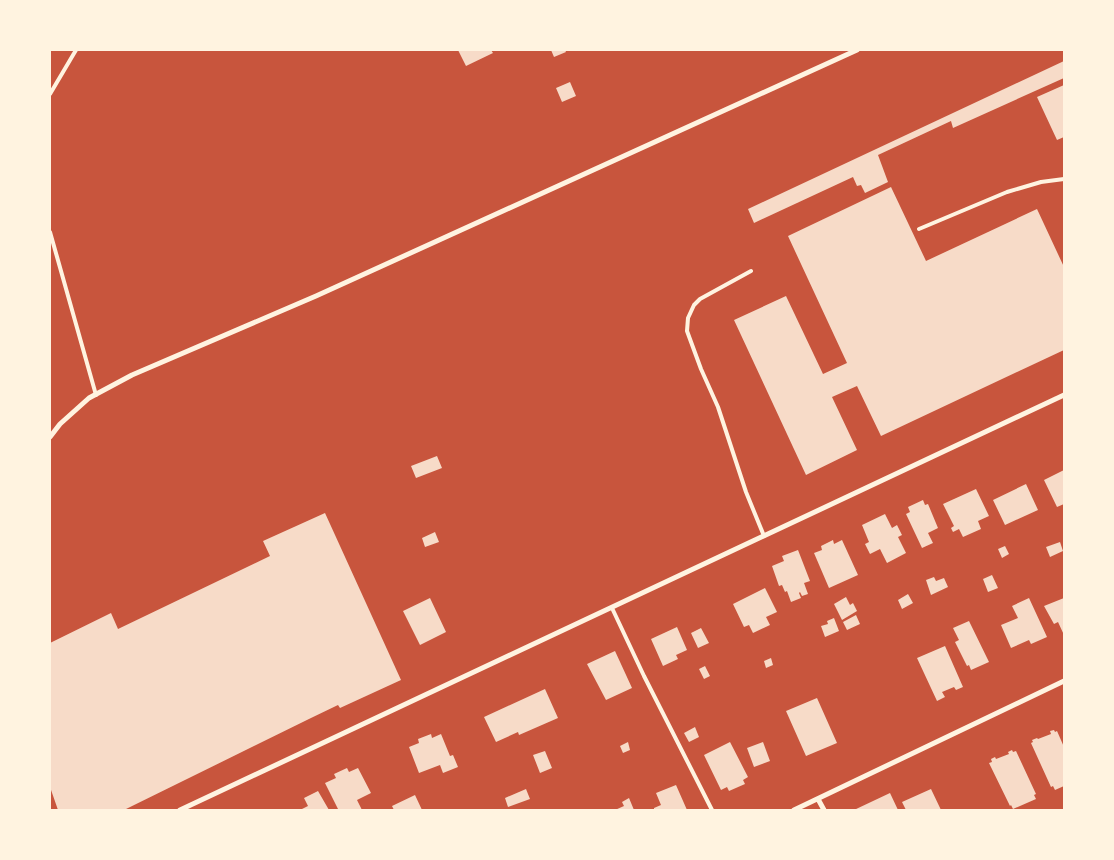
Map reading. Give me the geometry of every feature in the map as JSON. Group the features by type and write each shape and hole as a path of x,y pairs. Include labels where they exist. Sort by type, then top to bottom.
{"street":[{"path":"50,437 60,424 90,398 132,375 316,296 858,50"},
{"path":"180,810 1064,395"},
{"path":"794,810 1064,682"},
{"path":"818,798 824,810"}],"lane":[{"path":"50,94 76,50"},
{"path":"919,229 1007,192 1040,182 1064,179"},
{"path":"50,232 96,395"},
{"path":"751,272 700,299 694,305 688,318 688,331 701,369 718,407 746,492 764,536"},
{"path":"612,608 712,810"}],"building":[{"path":"458,50 491,50 493,53 466,66"},
{"path":"551,50 565,50 566,52 554,57"},
{"path":"1064,61 1064,78 953,128 951,121 878,155 888,182 865,193 861,185 857,186 853,177 754,223 748,209"},
{"path":"570,82 576,96 562,102 556,88"},
{"path":"1064,85 1064,137 1057,140 1037,97"},
{"path":"891,187 926,261 1037,209 1064,267 1064,350 881,436 857,386 832,397 857,450 806,475 734,320 786,296 823,374 847,363 788,236"},
{"path":"437,456 442,468 416,478 411,466"},
{"path":"1064,470 1064,504 1057,507 1044,480"},
{"path":"1026,484 1038,510 1005,525 993,500"},
{"path":"976,489 989,516 978,521 981,529 963,537 959,529 953,532 951,528 954,526 943,504"},
{"path":"923,500 925,505 928,504 938,528 928,533 933,543 922,548 906,514 910,512 908,507"},
{"path":"325,513 401,680 340,708 338,705 124,810 58,810 50,787 50,643 111,613 118,629 270,556 263,541"},
{"path":"885,514 892,528 897,525 902,535 898,537 906,553 887,563 880,549 870,554 865,544 869,542 862,525"},
{"path":"435,532 439,542 425,547 422,538"},
{"path":"833,540 834,544 842,540 858,575 829,588 814,553 822,550 821,546"},
{"path":"1060,542 1063,551 1050,557 1046,547"},
{"path":"1005,546 1009,554 1002,558 998,549"},
{"path":"798,550 810,581 804,583 808,594 802,596 800,592 801,598 791,602 787,591 785,592 782,585 779,586 772,566 784,561 782,556"},
{"path":"992,575 998,588 988,592 983,579"},
{"path":"934,577 936,581 944,578 948,587 931,595 926,580"},
{"path":"765,588 777,612 766,617 770,625 753,633 749,625 744,627 733,604"},
{"path":"908,594 913,603 902,609 898,600"},
{"path":"846,597 850,605 853,603 857,611 842,620 834,604"},
{"path":"430,598 446,632 420,645 403,611"},
{"path":"1029,598 1047,637 1031,644 1029,640 1011,648 1001,625 1018,618 1012,606"},
{"path":"1064,598 1064,635 1058,622 1054,624 1044,606"},
{"path":"856,615 860,624 847,630 843,622"},
{"path":"834,618 839,631 825,637 821,626 828,624 827,621"},
{"path":"969,621 989,662 971,670 955,642 959,640 953,628"},
{"path":"677,627 687,650 676,655 678,659 663,666 651,639"},
{"path":"701,628 709,643 698,648 691,633"},
{"path":"945,646 963,687 956,690 954,687 942,692 945,697 937,701 917,658"},
{"path":"615,651 632,688 606,700 587,664"},
{"path":"771,658 773,665 766,668 764,661"},
{"path":"705,666 710,676 704,679 699,669"},
{"path":"545,689 558,718 519,735 518,732 496,742 484,717"},
{"path":"817,698 837,743 806,756 786,711"},
{"path":"695,727 699,737 689,742 684,733"},
{"path":"1054,730 1055,732 1057,731 1064,747 1064,786 1055,790 1053,786 1051,787 1031,743 1033,742 1032,740 1051,734 1050,731"},
{"path":"431,734 432,738 441,734 450,756 453,755 458,767 443,773 440,765 419,773 409,747 419,743 418,739"},
{"path":"628,742 630,750 623,753 620,746"},
{"path":"730,742 748,777 743,780 745,784 729,791 727,787 721,790 704,755"},
{"path":"763,742 770,761 754,767 747,748"},
{"path":"1012,750 1013,752 1016,751 1036,794 1034,795 1036,799 1013,809 989,763 992,762 991,759 1009,754 1008,752"},
{"path":"545,751 552,768 540,773 533,755"},
{"path":"347,768 349,772 358,768 371,793 357,800 362,810 338,809 325,783 336,778 334,774"},
{"path":"676,785 687,810 654,810 654,808 661,805 656,793"},
{"path":"526,789 530,799 508,807 505,798"},
{"path":"931,789 941,810 906,810 902,802"},
{"path":"318,791 329,810 300,810 308,806 304,798"},
{"path":"890,793 898,810 854,810"},
{"path":"415,795 422,810 394,810 392,806"},
{"path":"629,798 634,810 615,810 624,806 622,802"}]}
